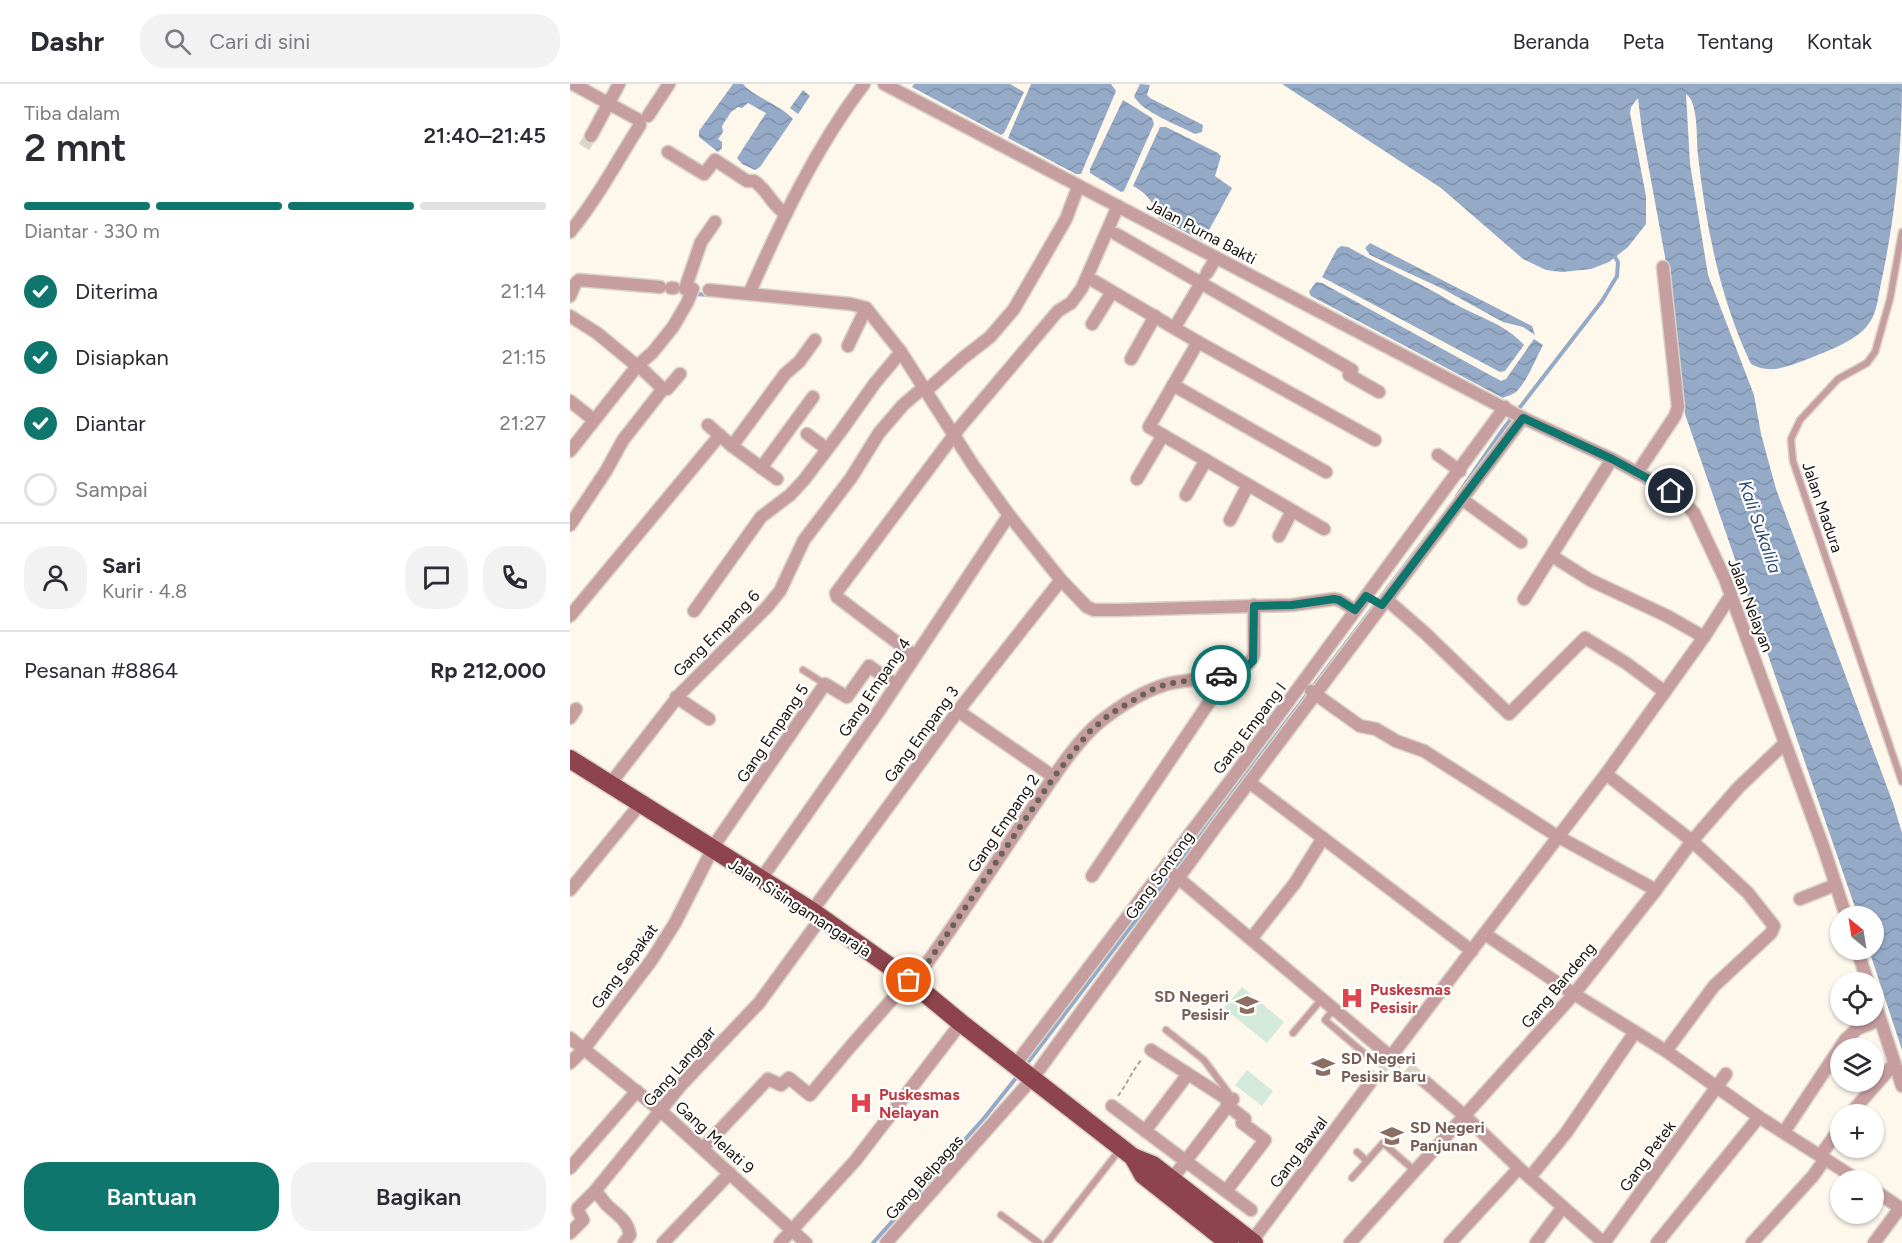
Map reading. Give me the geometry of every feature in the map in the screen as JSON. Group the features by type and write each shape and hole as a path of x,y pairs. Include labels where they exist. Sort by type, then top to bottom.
{"highway":[{"name":"Jalan Sisingamangaraja","path":"570,759 712,850 762,877 816,914 911,982 1127,1153 1153,1165 1253,1242"},
{"name":"Jalan Sisingamangaraja","path":"1127,1153 1143,1175 1229,1243"}],"street":[{"path":"573,84 643,122"},
{"path":"591,136 619,84"},
{"path":"570,232 590,207 599,188 669,84"},
{"path":"749,294 786,214 830,132 864,84"},
{"name":"Jalan Purna Bakti","path":"884,84 1078,187 1507,408"},
{"path":"668,152 704,174 715,160 747,181 754,181 767,193 774,205 786,214"},
{"name":"Gang Empang 6","path":"610,784 676,697 765,610 780,591 804,540 851,478 879,433 903,405 990,337 1014,309 1066,219 1078,187"},
{"path":"915,656 836,594 954,436 1058,311 1071,303 1082,288 1118,206"},
{"path":"570,451 637,366 652,353 673,327 701,242 715,222"},
{"path":"1116,234 1204,278 1352,370 1349,375 1379,392"},
{"path":"1175,327 1216,258"},
{"path":"1637,473 1675,416 1678,403 1663,267"},
{"path":"570,296 575,279 851,304 866,308 926,388 954,436 1009,515 1081,602 1094,609 1292,605 1334,599 1355,610"},
{"path":"1094,281 1198,342 1376,440"},
{"path":"1092,324 1112,291"},
{"path":"848,346 866,308"},
{"path":"570,316 597,333 663,389"},
{"path":"1131,359 1155,316"},
{"path":"732,446 785,374 799,363 815,340"},
{"path":"1198,342 1149,427 1324,529"},
{"path":"694,611 761,517 790,495 827,449 874,383 901,352"},
{"path":"570,525 624,440 663,389 667,389 680,374"},
{"path":"1173,385 1326,472"},
{"path":"761,468 813,397"},
{"path":"570,401 594,420"},
{"name":"Jalan Nelayan","path":"1507,408 1612,459 1679,497 1695,513 1731,595 1842,906"},
{"name":"Gang Empang I","path":"1024,1071 1309,690 1355,610 1377,600 1461,485 1507,408"},
{"path":"1472,951 1323,838 1241,782 1461,485 1522,417"},
{"path":"708,425 777,479"},
{"path":"807,434 827,449"},
{"path":"570,616 720,435"},
{"path":"1137,479 1163,435"},
{"path":"1437,455 1461,485 1521,542"},
{"path":"1524,599 1612,459"},
{"path":"1186,495 1206,460"},
{"path":"1230,520 1248,485"},
{"path":"1279,536 1292,511"},
{"name":"Gang Empang 4","path":"762,877 896,684 1009,515"},
{"path":"1552,556 1590,580 1667,616 1704,637"},
{"name":"Gang Empang 3","path":"816,914 958,711 1061,580"},
{"path":"1171,872 1321,1000 1392,1057 1606,774 1704,637 1731,595"},
{"path":"1377,600 1425,633 1509,714 1585,638 1626,663 1665,692"},
{"name":"Gang Empang 2","path":"703,1148 768,1079 781,1085 789,1078 810,1095 850,1047 911,982 1054,777 1095,726 1138,697 1167,684 1223,675 1244,669 1253,661 1254,606"},
{"name":"Gang Empang 5","path":"712,850 825,684 847,696 869,666 896,684"},
{"path":"1092,876 1216,692 1223,675"},
{"path":"1309,690 1360,726 1376,729 1396,741 1424,751 1557,836 1656,890"},
{"path":"676,697 709,719"},
{"path":"958,711 1054,777"},
{"name":"Gang Bandeng","path":"1350,1243 1574,994 1692,841 1738,788 1785,743"},
{"path":"1606,774 1692,841 1748,892 1774,926 1771,933 1714,986 1666,1051"},
{"path":"570,890 641,803"},
{"path":"1251,939 1295,882 1323,838"},
{"name":"Gang Sepakat","path":"570,1063 584,1049 651,961 675,923 712,850"},
{"name":"Gang Sontong","path":"1024,1071 1171,872"},
{"path":"1800,899 1835,885"},
{"name":"Gang Langgar","path":"570,1233 583,1220 577,1209 595,1191 682,1084 759,1003 816,914"},
{"path":"1485,933 1842,1170"},
{"path":"780,1243 855,1161 961,1023"},
{"path":"1784,1132 1848,1036 1865,1026"},
{"path":"1882,1026 1902,1086"},
{"path":"1530,1177 1566,1133 1635,1032"},
{"name":"Gang Melati 9","path":"570,1038 592,1058 661,1111 806,1243"},
{"path":"1151,1050 1230,1102 1245,1119 1242,1123 1265,1140 1226,1191"},
{"path":"1859,1104 1894,1064"},
{"name":"Gang Belpagas","path":"886,1243 1024,1071"},
{"path":"1145,1131 1188,1074"},
{"name":"Gang Petek","path":"1604,1243 1726,1074"},
{"path":"1423,1080 1604,1243"},
{"name":"Gang Bawal","path":"1253,1242 1370,1083"},
{"path":"570,1168 637,1091"},
{"path":"1172,1179 1230,1102"},
{"path":"1112,1106 1251,1210"},
{"path":"1657,1243 1760,1117"},
{"path":"1752,1243 1813,1176 1823,1162 1822,1154 1830,1142"},
{"path":"1450,1243 1519,1168"},
{"path":"663,1243 730,1173"},
{"path":"595,1191 627,1225 630,1235 624,1243"},
{"path":"1874,1243 1901,1208 1884,1197"},
{"path":"1536,1243 1563,1207"}],"lane":[{"name":"Jalan Madura","path":"1902,232 1890,299 1875,352 1867,363 1838,379 1800,420 1791,439 1793,461 1902,782"},
{"path":"802,670 825,684"},
{"path":"1293,1033 1321,1000"},
{"path":"1333,1010 1325,1020 1365,1054"},
{"path":"1166,1030 1204,1060 1230,1102"},
{"path":"1352,1178 1383,1143 1415,1171"},
{"path":"1357,1152 1367,1161"},
{"path":"1047,1243 1127,1153"},
{"path":"1001,1215 1039,1243"}],"path":[{"path":"1112,1106 1134,1069 1151,1050"}],"green space":[{"path":"1242,987 1284,1022 1267,1043 1224,1008"},
{"path":"1247,1070 1273,1091 1262,1106 1235,1085"}],"water":[{"path":"733,84 743,84 793,119 760,167 755,170 742,164 737,158 766,113 748,103 731,112 722,126 723,132 718,139 722,142 722,148 718,152 699,137 699,131"},
{"path":"914,84 1010,84 1024,92 1001,135 912,87"},
{"path":"1031,84 1111,84 1116,91 1081,174 1076,174 1008,138"},
{"path":"1140,84 1150,85 1147,95 1150,98 1203,125 1202,132 1195,134 1144,107 1134,96"},
{"name":"Kali Sukalila","path":"1282,84 1902,84 1901,134 1894,209 1877,306 1873,317 1862,332 1840,346 1794,364 1772,369 1751,364 1731,314 1716,262 1705,209 1695,113 1686,94 1690,164 1708,275 1754,395 1761,434 1776,489 1893,803 1902,833 1902,1050 1884,995 1884,972 1876,972 1872,960 1884,960 1884,906 1855,906 1685,414 1670,284 1638,98 1631,107 1630,113 1646,196 1646,224 1628,247 1609,262 1591,269 1562,272 1546,270 1523,259 1441,188"},
{"path":"803,90 810,96 798,114 790,108"},
{"path":"1123,100 1152,118 1154,124 1124,191 1121,192 1090,173 1090,169"},
{"path":"1160,127 1166,127 1221,156 1215,176 1232,188 1203,241 1158,218 1150,199 1133,186"},
{"path":"1370,243 1532,326 1535,335 1523,327 1503,322 1443,289 1370,255 1365,248"},
{"path":"1341,246 1348,247 1499,325 1524,345 1505,371 1500,372 1322,277 1337,249"},
{"path":"1316,282 1322,283 1501,381 1506,379 1534,339 1543,345 1520,388 1503,398 1311,296 1309,292"}],"waterway":[{"path":"1457,496 1504,428 1602,301 1617,276 1618,262 1615,257"},
{"path":"694,294 711,295"},
{"path":"1026,1065 1431,531"},
{"path":"873,1243 985,1117 1020,1073"}],"tunnel":[{"path":"584,147 591,136"},
{"path":"1394,1056 1423,1080"},
{"path":"1370,1083 1389,1059"}],"way so far":[{"path":"909,980 914,983 1054,777 1095,726 1110,714 1151,690 1167,684 1221,675"}],"place":[{"name":"Puskesmas Pesisir","path":"1352,998"},
{"name":"SD Negeri Pesisir","path":"1247,1005"},
{"name":"SD Negeri Pesisir Baru","path":"1323,1067"},
{"name":"Puskesmas Nelayan","path":"861,1103"},
{"name":"SD Negeri Panjunan","path":"1392,1136"}],"route":[{"path":"1221,675 1244,669 1253,661 1254,606 1292,605 1334,599 1355,610 1366,596 1382,605 1523,418 1612,459 1671,491"}]}
